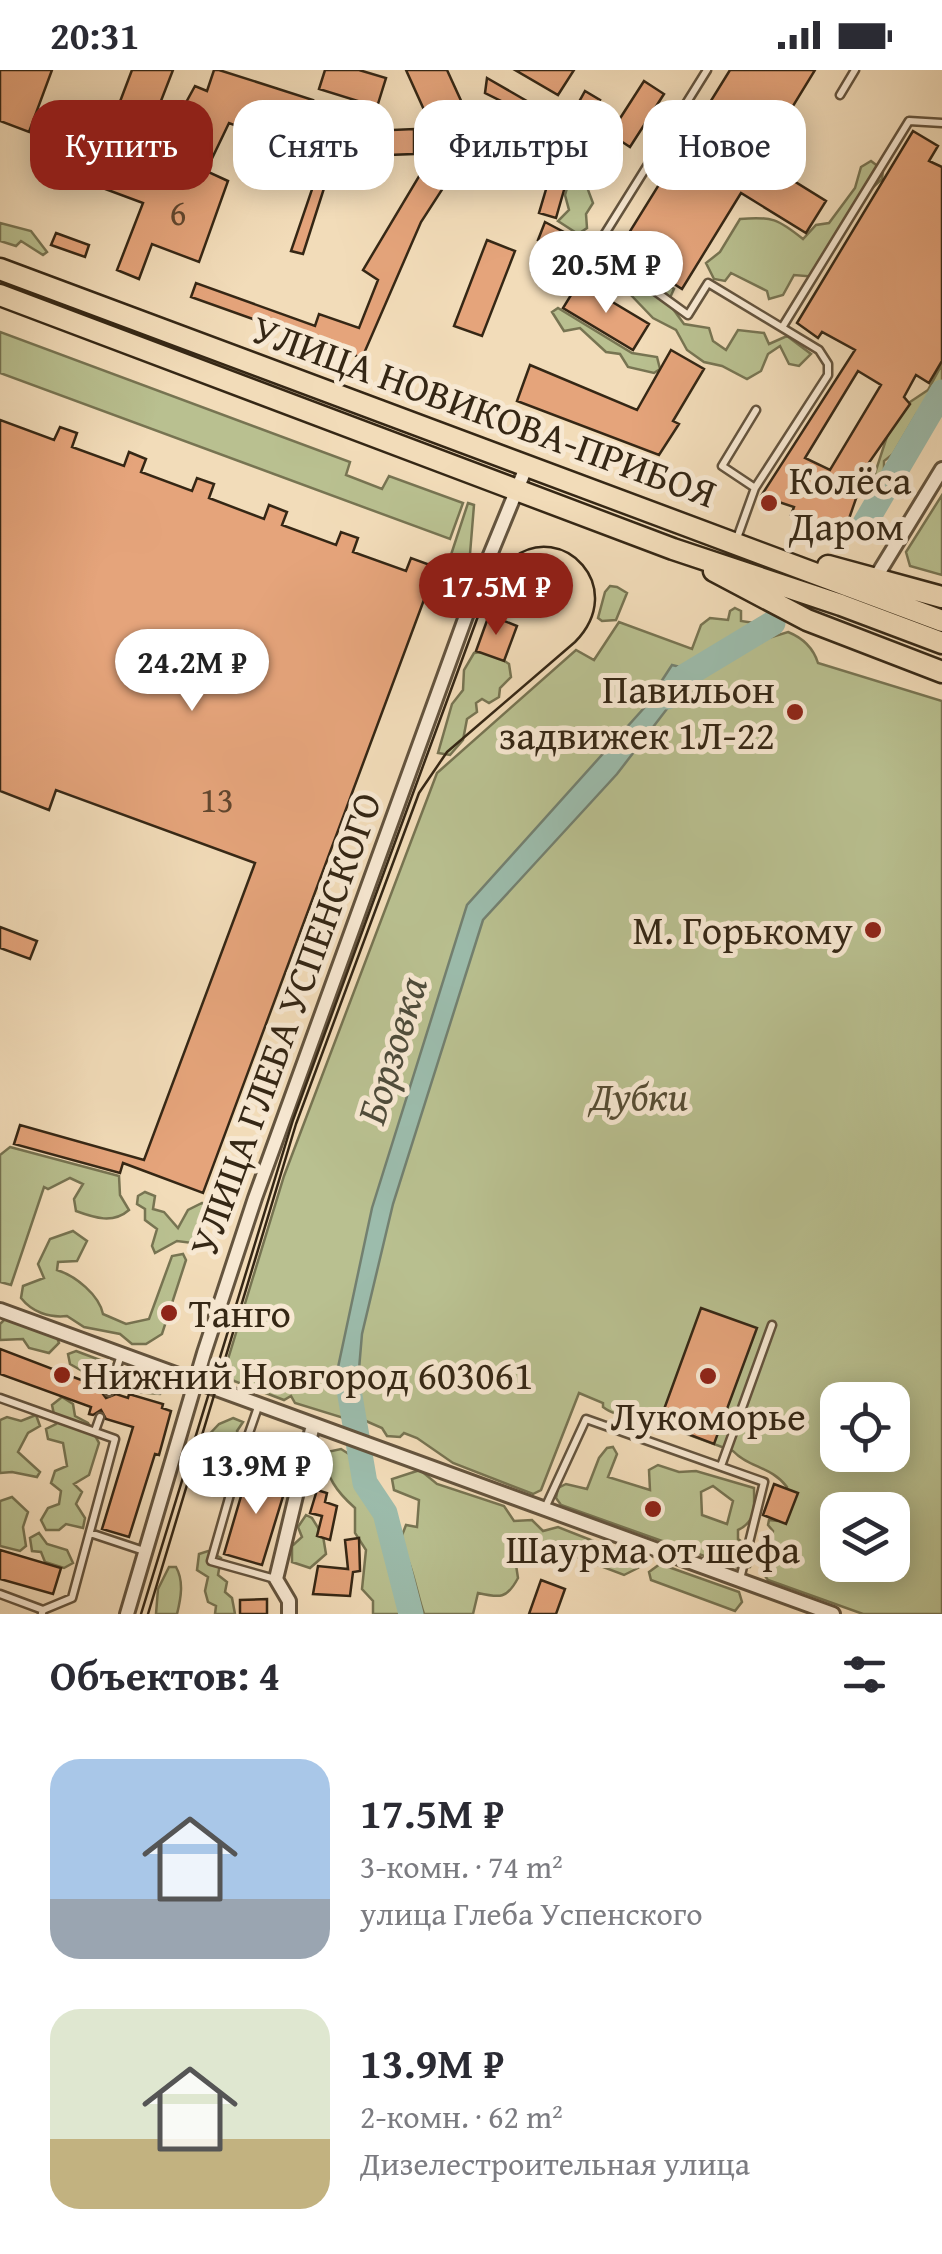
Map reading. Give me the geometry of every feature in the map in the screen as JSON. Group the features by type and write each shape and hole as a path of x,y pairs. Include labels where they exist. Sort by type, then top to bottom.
{"main road":[{"name":"УЛИЦА НОВИКОВА-ПРИБОЯ","path":"0,268 942,622"},
{"name":"УЛИЦА НОВИКОВА-ПРИБОЯ","path":"0,294 673,549 942,643"},
{"path":"744,546 942,597"},
{"path":"673,549 807,620 942,672"}],"street":[{"name":"УЛИЦА ГЛЕБА УСПЕНСКОГО","path":"127,1614 262,1180 474,594 527,465"},
{"path":"876,577 942,469"},
{"path":"0,1310 833,1614"},
{"path":"289,1614 289,1601 276,1579 313,1425"}],"lane":[{"path":"707,70 596,248 688,314 708,283 819,350 828,364 828,375 755,488 744,546"},
{"path":"840,95 855,70"},
{"path":"783,326 909,122 942,123"},
{"path":"755,488 722,466 756,410"},
{"path":"721,1466 772,1325"},
{"path":"109,1392 122,1355"},
{"path":"0,1398 115,1438 72,1598 42,1612 0,1594"},
{"path":"258,1406 211,1561 276,1579"},
{"path":"94,1431 100,1417"},
{"path":"545,1508 586,1419 721,1466 764,1482 740,1580"},
{"path":"241,1456 301,1473"},
{"path":"90,1533 145,1552"}],"green space":[{"path":"871,161 883,170 882,179 869,191 829,256 819,261 817,277 794,275 783,295 769,299 767,291 731,273 725,281 714,279 706,263 720,252 740,219 774,220 803,239 816,225 829,223 855,188 861,167"},
{"path":"567,190 588,190 593,203 586,214 587,228 578,234 558,221 569,210"},
{"path":"0,223 31,231 47,252 43,255 21,241 16,246 0,241"},
{"path":"597,256 612,272 638,288 653,274 674,289 668,302 684,324 709,328 713,341 726,350 738,330 764,333 769,344 787,336 811,354 799,366 789,364 780,346 768,354 761,371 747,379 704,362 687,350 676,330 653,318 629,293 592,282 586,261"},
{"path":"558,308 632,353 657,357 660,369 654,373 628,367 620,354 606,352 580,328 564,331 552,312"},
{"path":"0,332 350,462 346,475 382,489 389,476 463,503 450,539 0,373"},
{"path":"942,364 942,399 938,407 917,413 893,454 884,461 884,504 874,524 862,513 895,412 928,390"},
{"path":"942,495 942,575 910,566 906,552"},
{"path":"468,503 474,505 470,554 460,579 445,573"},
{"path":"610,586 627,593 616,620 602,621 598,618"},
{"name":"Дубки","path":"735,608 741,611 741,621 768,625 772,637 788,632 798,637 818,663 942,701 942,1614 863,1614 768,1580 762,1572 773,1531 768,1525 769,1520 777,1521 787,1487 781,1480 733,1451 657,1423 612,1412 603,1403 579,1393 541,1490 533,1494 453,1463 417,1438 404,1433 400,1437 387,1436 382,1428 358,1415 350,1420 295,1403 291,1396 284,1400 234,1381 225,1369 284,1176 437,773 576,650 594,660 619,622 692,649 701,625 710,618 728,620"},
{"path":"490,651 509,664 511,677 500,688 499,697 489,703 482,699 476,703 477,712 467,719 463,740 450,755 438,753 452,704 463,690 464,670 474,653"},
{"path":"10,1147 119,1176 120,1195 129,1210 110,1218 90,1216 76,1211 74,1199 83,1184 70,1178 48,1189 44,1187 11,1285 0,1282 0,1155"},
{"path":"145,1192 155,1196 153,1209 164,1212 178,1228 188,1210 202,1203 208,1208 192,1243 177,1241 155,1253 152,1246 157,1229 145,1220 145,1209 137,1204 138,1196"},
{"path":"73,1231 87,1241 77,1261 58,1262 57,1270 86,1287 103,1314 126,1324 149,1319 172,1256 183,1254 186,1260 162,1334 146,1344 132,1344 120,1334 84,1327 67,1316 41,1313 21,1298 23,1286 44,1278 38,1264 50,1239"},
{"path":"8,1316 55,1332 59,1343 49,1353 29,1348 23,1339 0,1340 0,1324"},
{"path":"76,1351 167,1385 160,1394 136,1392 126,1382 98,1380 70,1364 68,1354"},
{"path":"62,1397 73,1404 75,1416 88,1423 99,1443 89,1475 74,1484 82,1492 76,1504 85,1518 83,1528 66,1524 59,1530 46,1530 41,1520 48,1508 59,1504 61,1491 51,1483 55,1471 67,1466 63,1443 48,1439 46,1429 56,1424 52,1405"},
{"path":"36,1415 40,1426 28,1433 18,1452 40,1472 37,1477 0,1473 0,1420 7,1417 21,1421"},
{"path":"233,1418 243,1422 237,1431 241,1443 235,1459 230,1461 221,1454 214,1471 204,1474 199,1462 207,1452 203,1441 219,1424"},
{"path":"613,1447 617,1454 608,1477 650,1490 649,1470 658,1465 679,1472 696,1471 754,1488 751,1518 738,1530 738,1539 751,1548 754,1557 750,1567 738,1568 561,1505 556,1498 558,1488 566,1484 587,1489 607,1448","holes":["713,1486 733,1501 727,1524 702,1515 701,1492"]},
{"path":"341,1449 368,1466 388,1509 385,1546 404,1592 403,1614 373,1614 373,1601 362,1589 366,1550 355,1533 355,1508 338,1490 327,1468 327,1452"},
{"path":"420,1470 437,1484 504,1506 514,1521 532,1520 543,1531 558,1527 634,1557 638,1568 624,1575 537,1542 527,1548 531,1560 516,1565 518,1578 506,1593 478,1593 473,1614 424,1614 411,1568 399,1543 406,1525 417,1527 419,1500 394,1490 392,1479"},
{"path":"12,1497 28,1512 23,1527 26,1546 20,1551 0,1546 0,1501"},
{"path":"306,1515 323,1536 326,1554 310,1568 292,1562 292,1546 302,1537 298,1527"},
{"path":"39,1533 47,1544 67,1550 73,1563 64,1568 45,1562 41,1552 32,1551 30,1538"},
{"path":"208,1551 221,1558 218,1575 227,1582 225,1592 232,1598 235,1614 215,1614 216,1606 208,1602 208,1577 197,1570 199,1554"},
{"path":"660,1564 739,1592 742,1602 735,1611 651,1580 649,1572"},
{"path":"169,1567 176,1567 180,1578 177,1614 156,1614 158,1589"}],"shaded area":[{"path":"672,665 689,669 693,675 617,774 483,920 393,1204 362,1334 357,1393 360,1425 345,1420 337,1372 372,1208 467,905 644,708"}],"building":[{"path":"0,70 52,70 41,100 30,100 29,132 0,121"},
{"path":"132,70 173,70 161,100 121,100"},
{"path":"214,70 313,100 233,100 233,124 229,123 213,156 213,100 187,100 195,86 207,91"},
{"path":"325,70 359,70 386,78 379,100 354,100 319,89"},
{"path":"406,70 447,70 461,100 420,100"},
{"path":"515,70 574,70 558,95"},
{"path":"730,70 815,70 797,100 711,100"},
{"path":"487,78 525,100 499,100 485,93"},
{"path":"644,81 664,94 660,100 643,100 643,127 630,147 623,142 623,114"},
{"path":"585,91 600,100 580,100"},
{"path":"414,129 414,154 394,155 394,130"},
{"path":"913,131 938,146 929,161 942,167 942,361 929,383 916,375 904,397 910,404 868,464 843,536 791,515 794,507 761,496 855,350 822,332 818,338 797,323","holes":["858,371 881,385 830,470 805,458"]},
{"path":"213,174 228,181 199,262 152,244 139,279 117,270 143,203 108,190 213,190"},
{"path":"414,185 414,190 442,190 421,222 362,358 191,297 196,283 315,326 319,314 359,328 378,280 363,270"},
{"path":"806,189 826,201 806,233 741,193 682,289 619,249 656,190"},
{"path":"312,190 323,190 303,254 291,251"},
{"path":"546,190 564,190 556,218 539,213"},
{"path":"545,222 577,239 546,282 532,272 544,242 538,240"},
{"path":"56,233 89,245 85,257 51,245"},
{"path":"487,240 515,251 482,336 454,326"},
{"path":"579,282 649,324 633,350 563,308"},
{"path":"671,350 704,369 673,421 679,424 659,455 517,401 530,365 637,410"},
{"path":"0,420 54,440 60,427 77,433 72,447 124,466 129,452 146,459 141,472 192,491 197,478 214,484 209,498 264,519 269,505 287,512 282,525 336,545 341,532 358,538 353,552 406,571 411,558 430,565 425,579 431,581 203,1193 123,1163 120,1173 14,1144 20,1125 144,1160 255,863 56,790 49,810 0,791"},
{"path":"489,615 517,626 504,661 476,651"},
{"path":"0,927 37,941 30,959 0,948"},
{"name":"Лукоморье","path":"701,1308 757,1328 714,1444 659,1423"},
{"path":"0,1349 97,1386 106,1398 116,1394 128,1398 129,1394 163,1404 162,1408 171,1411 129,1537 102,1529 133,1427 106,1419 101,1410 89,1414 91,1407 0,1374"},
{"path":"249,1469 288,1480 262,1565 224,1554"},
{"path":"774,1484 798,1493 786,1524 763,1515"},
{"path":"317,1490 327,1493 325,1502 337,1506 330,1540 317,1536 322,1516 310,1513"},
{"path":"359,1538 360,1571 353,1572 350,1596 313,1594 318,1566 348,1569 345,1540"},
{"path":"0,1550 61,1568 53,1594 0,1579"},
{"path":"541,1580 565,1589 556,1614 529,1614"},
{"path":"267,1599 267,1614 240,1614 240,1600"}],"waterway":[{"name":"Борзовка","path":"864,525 942,392"},
{"name":"Борзовка","path":"667,697 685,676 773,623"},
{"name":"Борзовка","path":"349,1390 365,1483 385,1513 411,1614"}],"tram line":[{"path":"141,1614 293,1120 477,619 496,578 513,558 532,548 551,547 568,553 583,565 592,581 595,600 590,621 575,642 447,752 419,793 296,1124 148,1614"}],"place":[{"name":"Колёса Даром","path":"769,503"},
{"name":"Павильон задвижек 1Л-22","path":"795,712"},
{"name":"М. Горькому","path":"873,930"},
{"name":"Танго","path":"169,1313"},
{"name":"Нижний Новгород 603061","path":"62,1375"},
{"name":"Лукоморье","path":"708,1376"},
{"name":"Шаурма от шефа","path":"653,1509"}]}
